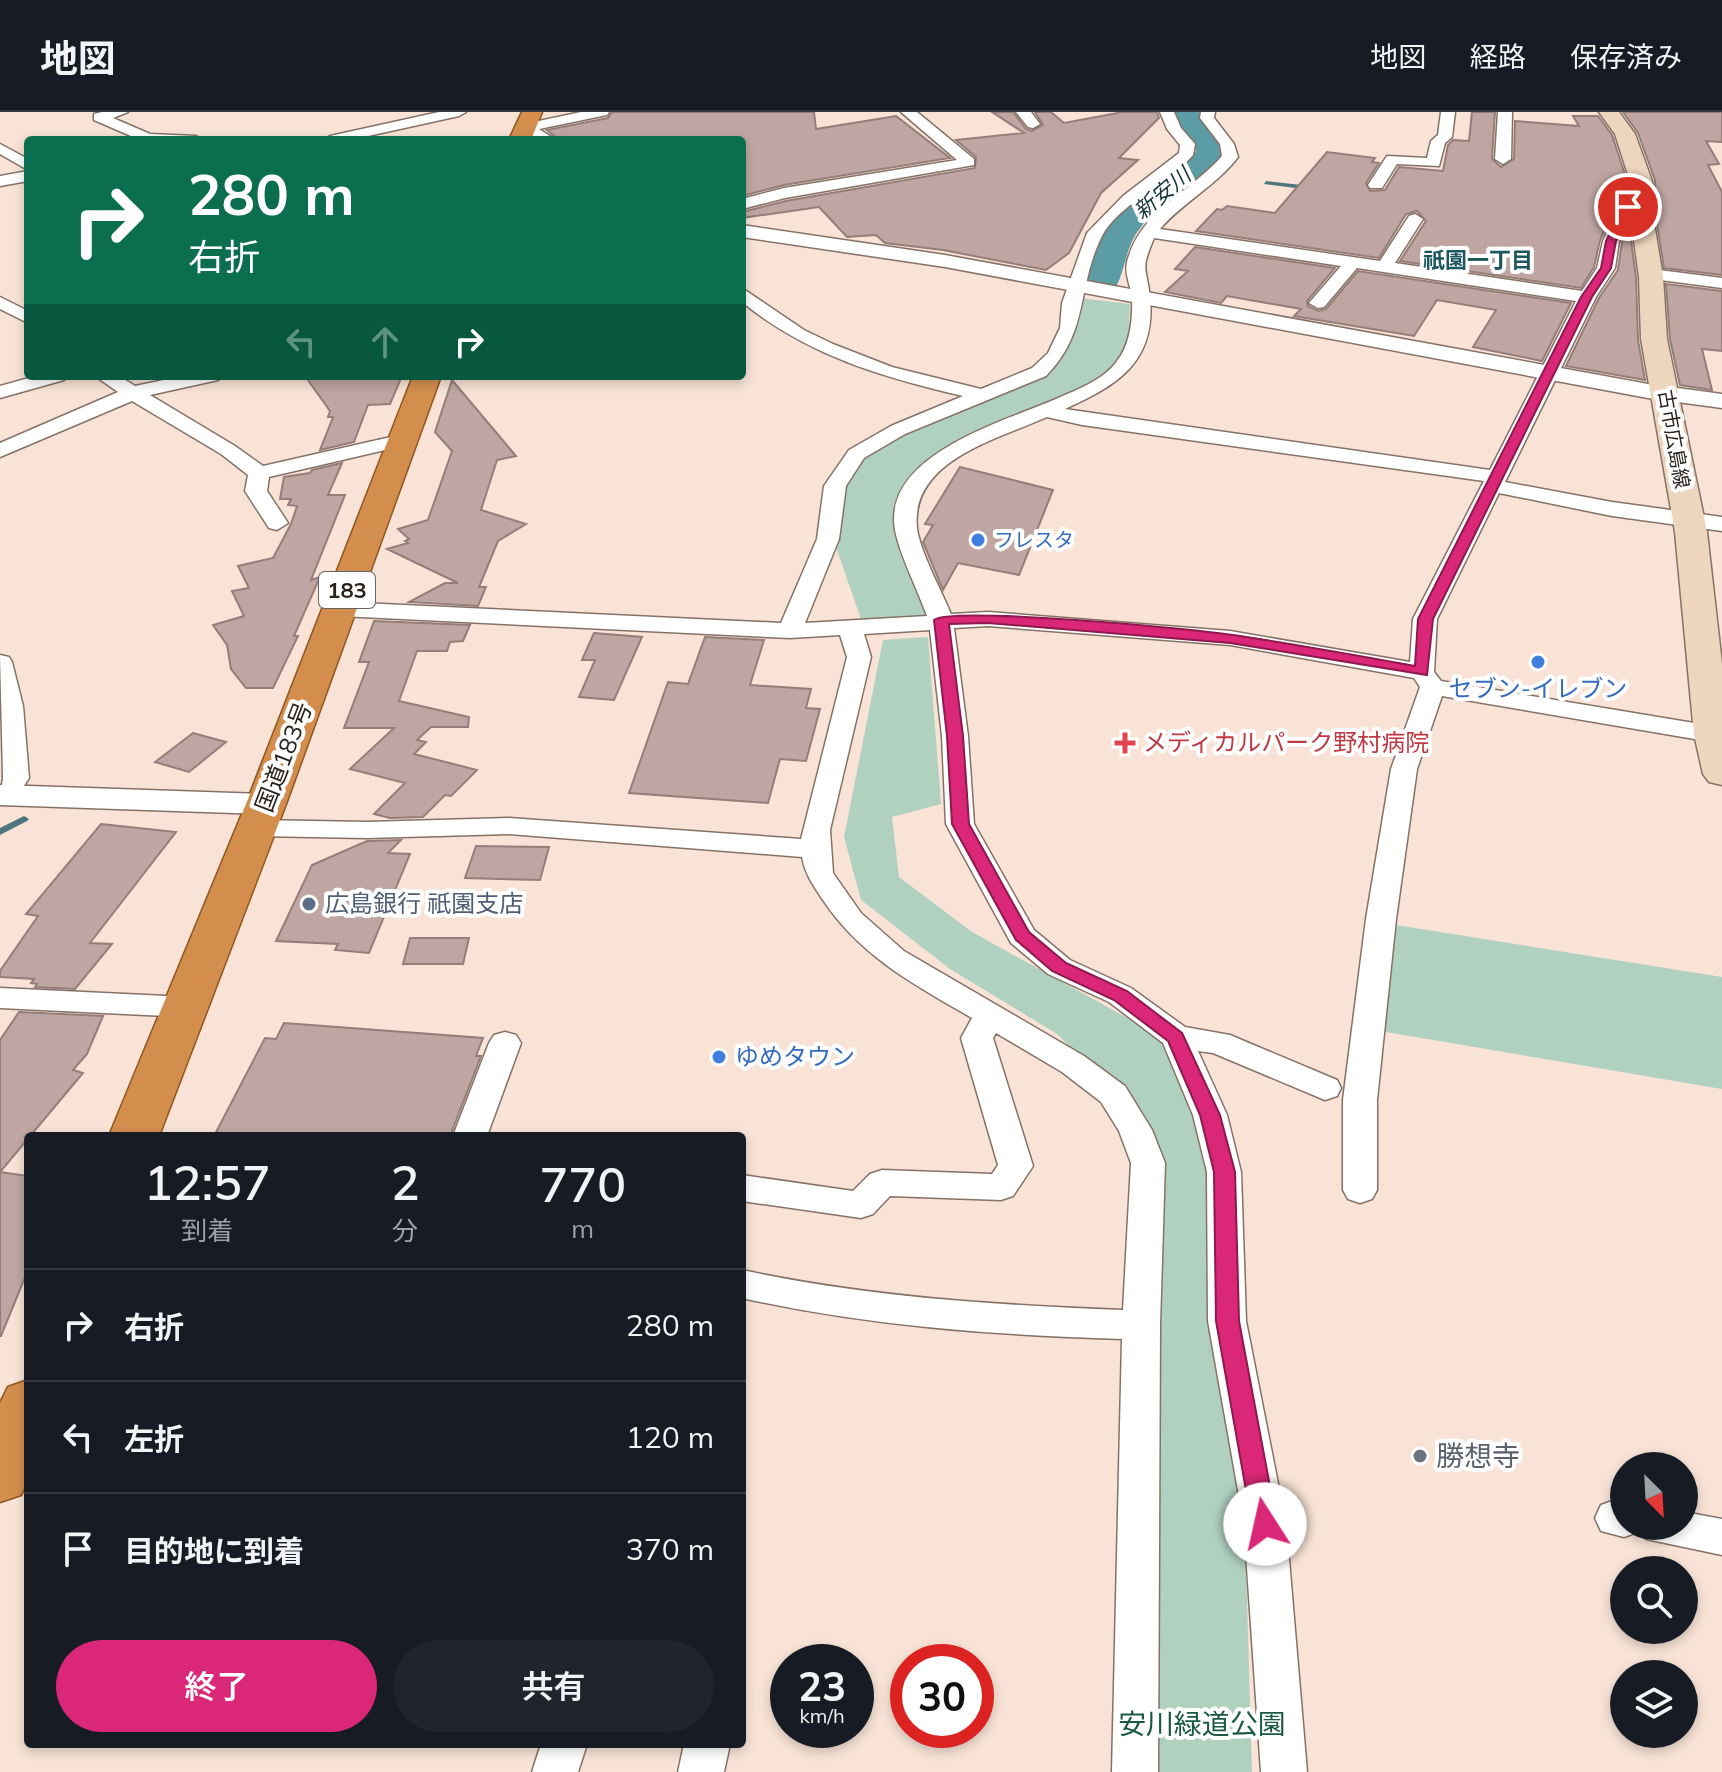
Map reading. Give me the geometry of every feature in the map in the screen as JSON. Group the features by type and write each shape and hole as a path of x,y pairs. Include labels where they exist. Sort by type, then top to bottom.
{"highway":[{"name":"国道183号","path":"136,1132 261,816 426,380"},
{"path":"0,1477 24,1414"}],"main road":[{"name":"古市広島線","path":"1609,112 1625,134 1641,181 1640,205 1651,274 1654,339 1689,521 1722,774"}],"street":[{"path":"121,112 99,117 143,136"},
{"path":"349,136 459,112"},
{"path":"526,127 602,112"},
{"path":"746,203 784,193 969,162 908,112"},
{"path":"790,631 828,539 835,486 856,454 898,430 1039,372 1056,355 1069,328 1077,285 1095,233 1129,199 1186,155 1188,144 1174,129 1167,112"},
{"path":"1208,112 1207,118 1227,144 1230,157 1217,172 1170,207 1148,232 1134,265 1141,298 1137,345 1123,368 1092,390 955,451 922,474 907,499 906,530 941,620 955,736 960,824 1022,936 1059,967 1120,995 1176,1037 1219,1043 1325,1088"},
{"path":"1376,185 1392,159 1434,163 1438,141 1445,137 1448,112"},
{"path":"1503,159 1505,112"},
{"path":"0,148 24,163"},
{"path":"0,181 24,177"},
{"path":"1360,1190 1360,1100 1404,769 1428,679 1425,619 1587,297 1606,268 1611,241 1625,209 1640,205"},
{"path":"1386,265 1415,219"},
{"path":"746,232 945,261 1548,373 1722,401"},
{"path":"1148,232 1587,297"},
{"path":"1318,303 1354,261"},
{"path":"1651,274 1722,283"},
{"path":"746,297 771,319 804,340 843,358 983,395"},
{"path":"0,302 24,312"},
{"path":"0,392 43,380"},
{"path":"112,380 259,473 404,440"},
{"path":"0,451 135,392 192,380"},
{"path":"1046,411 1496,482 1689,521 1722,524"},
{"path":"259,473 256,491 277,523"},
{"path":"340,609 790,631 988,619 1230,638 1717,733"},
{"path":"850,628 859,657 816,830 819,873 851,920 893,958 1073,1064 1113,1094 1135,1130 1148,1163 1141,1325 1135,1772"},
{"path":"0,662 10,706 16,778 1,795"},
{"path":"1,795 261,816 367,830 509,826 815,849"},
{"path":"0,998 187,1007"},
{"path":"746,1189 861,1205 882,1183 1001,1187 1016,1166 977,1038 990,1013"},
{"path":"1176,1037 1210,1115 1224,1172 1227,1321 1265,1524 1284,1772"},
{"path":"472,1132 505,1043"},
{"path":"746,1285 849,1303 1006,1321 1141,1325"},
{"path":"1698,1533 1722,1537"},
{"path":"555,1772 563,1748"},
{"path":"701,1772 706,1748"}],"green space":[{"path":"1079,298 1130,304 1128,338 1114,367 1077,390 974,435 920,467 896,501 901,545 929,614 862,622 837,550 842,492 860,454 922,424 1042,374"},
{"name":"安川緑道公園","path":"928,637 941,804 892,817 899,877 972,932 1160,1036 1207,1147 1244,1496 1252,1772 1152,1772 1142,1118 1057,1034 950,969 861,900 844,837 883,640"},
{"path":"1390,924 1722,977 1722,1089 1380,1031"}],"building":[{"path":"612,112 814,112 816,129 896,116 950,158 784,185 746,195 746,136 554,136 547,130 608,118"},
{"path":"992,112 1013,112 1026,129 1032,131 1043,125 1035,112 1051,112 1064,123 1123,112 1157,112 1159,118 1119,158 1138,160 1101,193 1069,253 1046,270 943,250 885,243 876,235 847,237 819,207 746,217 746,211 786,201 975,168 976,157 956,140 1024,133"},
{"path":"1472,112 1495,112 1492,159 1501,167 1514,159 1515,121 1579,126 1573,116 1598,116 1612,135 1627,181 1626,202 1616,205 1600,240 1594,267 1581,288 1400,261 1426,221 1417,211 1406,214 1379,258 1196,231 1217,209 1227,206 1275,213 1327,152 1375,158 1372,162 1379,163 1366,183 1370,191 1385,190 1399,167 1443,171 1448,145 1453,140 1469,141"},
{"path":"1623,112 1722,112 1722,142 1706,141 1719,164 1708,165 1722,192 1722,275 1664,268 1654,205 1655,180 1638,133"},
{"path":"1629,226 1636,277 1638,340 1645,380 1566,366 1599,298 1618,270 1622,242"},
{"path":"1195,247 1335,268 1307,301 1308,306 1318,311 1326,309 1358,271 1571,303 1542,361 1473,347 1496,310 1437,300 1414,336 1294,316 1301,309 1227,296 1221,303 1165,292 1188,271 1175,269"},
{"path":"1666,284 1722,291 1722,351 1702,349 1712,390 1680,385 1670,339"},
{"path":"308,380 400,380 390,404 368,405 354,442 320,450 333,417 328,417 330,411"},
{"path":"452,380 516,456 497,460 481,510 526,524 498,541 479,587 486,587 478,606 409,602 445,583 458,583 387,549 408,543 405,541 409,539 398,529 428,520 452,451 435,432"},
{"path":"342,463 328,495 345,495 311,580 320,577 294,636 298,636 273,688 246,688 231,669 227,645 213,625 244,616 232,591 249,588 238,566 273,558 291,524 297,506 288,505 291,499 280,499 284,477"},
{"path":"960,467 1053,490 1019,575 958,563 943,590 923,542 933,525 925,524"},
{"path":"374,621 470,625 463,641 450,642 447,651 417,651 399,701 469,717 468,727 431,727 417,740 426,742 414,754 477,770 451,796 445,795 423,817 390,818 374,814 405,783 350,769 394,728 344,728 369,662 359,662"},
{"path":"594,633 642,637 614,700 579,697 595,660 582,660"},
{"path":"705,637 764,640 750,685 811,689 806,708 820,709 806,761 780,759 768,803 629,793 668,682 688,684"},
{"path":"193,733 226,742 189,772 155,762"},
{"path":"101,824 176,832 90,943 112,944 75,989 35,987 37,984 31,983 34,979 0,977 0,971 38,916 26,914"},
{"path":"401,840 388,853 410,854 369,953 335,950 338,944 276,941 312,865 367,841"},
{"path":"476,846 549,847 540,880 465,878"},
{"path":"410,938 469,938 463,964 403,964"},
{"path":"19,1012 103,1016 87,1054 73,1070 83,1073 34,1132 24,1132 24,1143 0,1172 0,1040"},
{"path":"284,1023 483,1038 476,1056 481,1056 452,1132 216,1132 265,1038 276,1039"},
{"path":"0,1172 24,1175 24,1280 0,1336"}],"waterway":[{"name":"新安川","path":"1102,283 1111,248 1131,218 1157,192 1211,151 1185,112"},
{"path":"1204,162 1214,165"},
{"path":"1266,183 1311,188"},
{"path":"0,832 24,819"}],"place":[{"name":"フレスタ","path":"978,540"},
{"name":"セブン-イレブン","path":"1538,662"},
{"name":"メディカルパーク野村病院","path":"1125,743"},
{"name":"広島銀行 祇園支店","path":"309,904"},
{"name":"ゆめタウン","path":"719,1057"},
{"name":"勝想寺","path":"1420,1456"}],"district":[{"name":"祇園一丁目","path":"1478,260"}],"route":[{"path":"1265,1524 1227,1321 1224,1172 1210,1115 1176,1037 1120,995 1059,967 1022,936 960,824 955,736 941,620 988,619 1230,638 1422,672 1425,619 1587,297 1606,268 1611,241 1628,207"}]}
